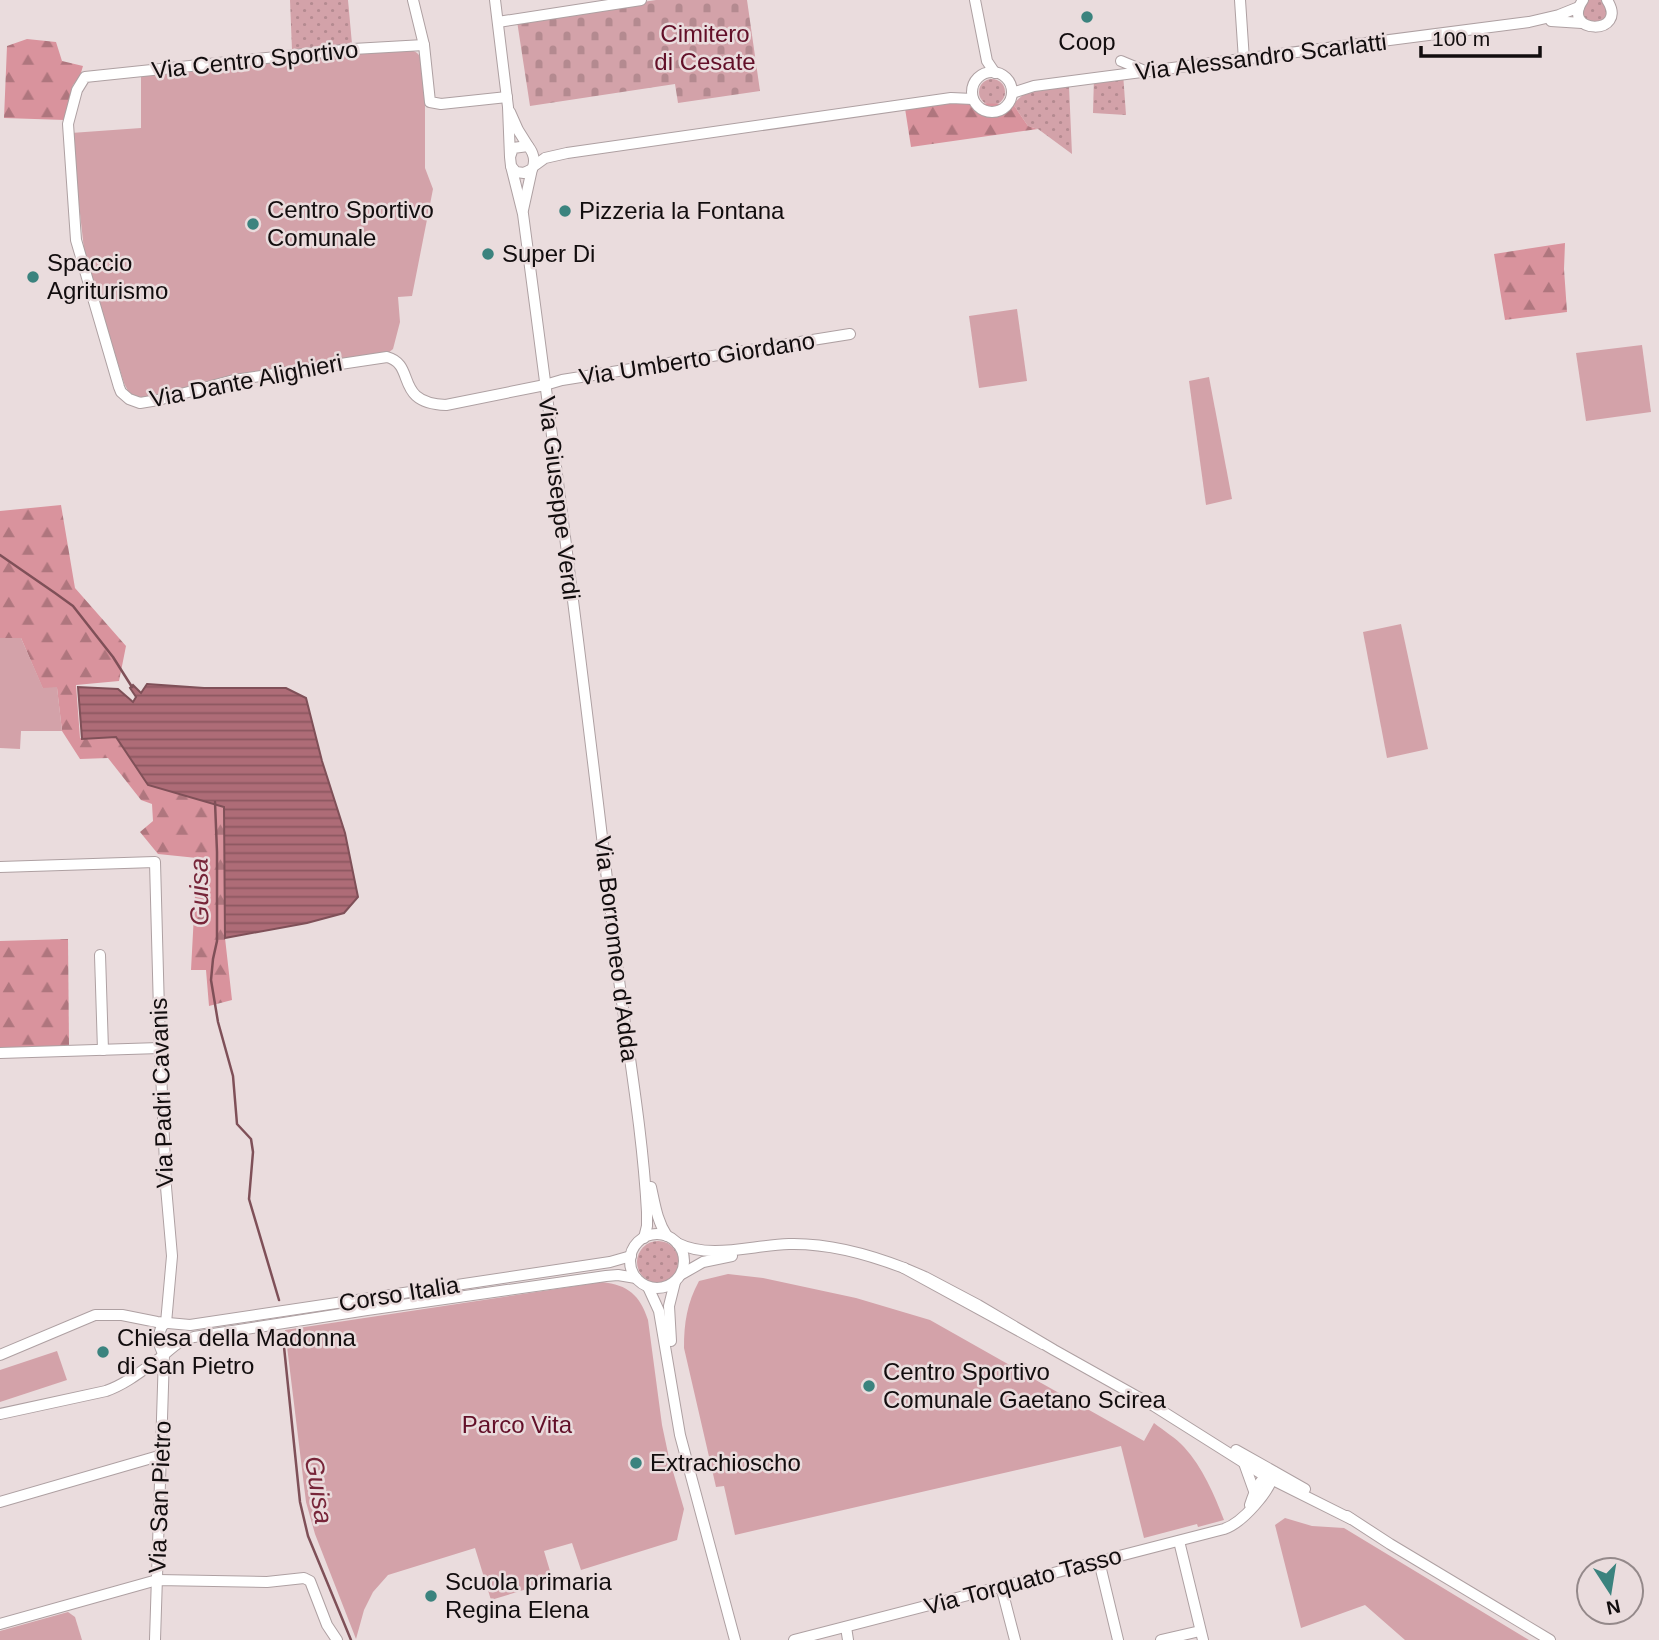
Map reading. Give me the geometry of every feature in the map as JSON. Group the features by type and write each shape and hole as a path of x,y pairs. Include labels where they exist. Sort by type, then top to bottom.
{"street":[{"path":"413,0 424,45 430,102 507,102"},
{"name":"Via Giuseppe Verdi","path":"495,0 511,161 523,214 596,783"},
{"path":"498,22 641,0"},
{"path":"975,0 982,24 987,61 983,75"},
{"path":"1240,0 1244,60"},
{"name":"Via Alessandro Scarlatti","path":"1529,22 1563,21 1598,28 1610,19 1611,8 1606,0"},
{"path":"1581,4 1578,13 1582,23"},
{"name":"Via Alessandro Scarlatti","path":"1010,88 1529,22 1559,15 1581,4"},
{"name":"Via Centro Sportivo","path":"85,77 353,49 424,45"},
{"path":"987,61 995,73 1006,78 1011,98 1005,107 997,111 983,110 975,104 972,94 974,83 983,75 995,73"},
{"path":"1121,61 1145,72"},
{"name":"Via Dante Alighieri","path":"85,77 77,90 68,124 76,240 119,387 129,399 141,403 234,380 387,357 396,359 415,396 430,405 446,405 545,385"},
{"path":"559,154 520,145 513,148 511,161 516,172 524,173 545,158 559,154 972,94"},
{"name":"Via Giuseppe Verdi","path":"507,102 518,130 529,146"},
{"path":"529,146 533,156 533,168"},
{"name":"Via Giuseppe Verdi","path":"523,214 533,168"},
{"name":"Via Umberto Giordano","path":"545,385 625,369 850,334"},
{"name":"Via Borromeo d'Adda","path":"596,783 617,966 638,1114 648,1212 644,1238"},
{"name":"Via Padri Cavanis","path":"0,867 155,862 160,1048 172,1256 166,1323 162,1326 158,1338 160,1349 167,1352"},
{"path":"100,955 103,1049"},
{"path":"0,1053 160,1048"},
{"name":"Via Borromeo d'Adda","path":"638,1114 657,1215 667,1236"},
{"path":"735,1640 680,1435 663,1325 648,1287 636,1278 632,1270 633,1249 644,1238 656,1235 667,1236 677,1243 697,1250 709,1251 808,1244 866,1254 904,1268 953,1291 1194,1430 1244,1462 1351,1519"},
{"path":"677,1243 682,1250 684,1266 670,1300 669,1313 680,1435"},
{"path":"648,1287 663,1288 695,1265 713,1258 785,1249 828,1247"},
{"name":"Corso Italia","path":"0,1355 94,1315 122,1315 190,1325 610,1262 631,1256"},
{"name":"Corso Italia","path":"167,1352 179,1341 194,1337 606,1276 636,1278"},
{"path":"0,1413 106,1391 127,1381 167,1352"},
{"name":"Via San Pietro","path":"155,1640 167,1352"},
{"path":"1194,1430 1234,1448 1270,1476 1303,1488 1550,1640"},
{"path":"0,1502 162,1455"},
{"path":"1244,1462 1254,1491"},
{"path":"1247,1512 1254,1491 1270,1476"},
{"name":"Via Torquato Tasso","path":"794,1640 1232,1527 1267,1491 1270,1476"},
{"path":"1267,1491 1287,1486"},
{"path":"1161,1640 1201,1635 1179,1541"},
{"path":"1099,1561 1118,1640"},
{"path":"0,1624 157,1580 267,1582 304,1578 310,1581 327,1625 337,1640"},
{"path":"1001,1586 1015,1640"},
{"path":"846,1627 848,1640"}],"green space":[{"path":"290,0 348,0 352,44 292,50"},
{"name":"Cimitero di Cesate","path":"656,0 747,0 760,91 678,103 675,84 530,106 517,21"},
{"path":"1588,0 1601,0 1606,4 1607,16 1602,23 1585,21 1581,9"},
{"path":"27,39 56,42 62,61 83,66 73,85 65,120 4,118 7,46"},
{"name":"Centro Sportivo Comunale","path":"401,50 415,52 421,59 425,99 425,168 433,189 412,296 398,297 400,322 393,349 388,353 143,399 130,395 85,258 71,133 141,128 141,75"},
{"path":"1123,73 1126,115 1093,113 1094,76"},
{"path":"992,79 1001,83 1005,92 1001,101 992,105 983,101 979,92 983,83"},
{"path":"1069,86 1072,154 1038,129 1028,126 1013,104 1025,93"},
{"path":"904,102 1013,104 1028,126 1038,129 911,147"},
{"path":"1565,243 1567,312 1505,320 1494,254"},
{"path":"1017,309 1027,381 979,388 969,316"},
{"path":"1642,345 1651,412 1586,421 1576,353"},
{"path":"1209,377 1232,499 1206,505 1189,381"},
{"path":"61,505 75,588 126,646 119,681 76,685 80,738 116,737 148,785 224,807 225,938 232,1000 209,1006 206,970 191,970 197,858 158,854 140,832 153,821 152,804 141,800 108,758 80,759 62,731 57,688 43,689 21,638 0,638 0,511"},
{"path":"1401,624 1428,749 1387,758 1363,632"},
{"path":"0,638 21,638 43,688 57,687 62,731 21,731 20,749 0,748"},
{"path":"68,939 69,1046 0,1048 0,941"},
{"path":"658,1241 673,1247 679,1262 673,1277 658,1283 643,1277 637,1262 643,1247"},
{"name":"Centro Sportivo Comunale Gaetano Scirea","path":"728,1274 763,1278 856,1298 930,1320 1144,1441 1154,1423 1191,1455 1224,1520 1144,1538 1121,1446 735,1535 724,1486 716,1487 684,1348 687,1313 699,1281"},
{"name":"Parco Vita","path":"602,1282 632,1293 641,1304 648,1320 662,1425 684,1509 677,1540 581,1570 572,1543 544,1551 553,1581 491,1600 475,1548 388,1575 373,1592 364,1610 356,1639 315,1534 306,1502 285,1330"},
{"path":"57,1351 67,1380 0,1402 0,1370"},
{"path":"1285,1518 1312,1526 1344,1528 1529,1640 1405,1640 1365,1605 1301,1628 1275,1525"},
{"path":"68,1612 75,1617 82,1640 0,1640 0,1631"}],"shaded area":[{"path":"147,684 204,688 286,688 306,698 322,761 345,833 358,897 344,913 307,923 225,938 224,807 148,785 116,737 82,739 78,687 118,689 133,702 136,697 130,688 133,685 141,693"}],"waterway":[{"name":"Guisa","path":"0,555 73,606 113,657 132,687"},
{"name":"Guisa","path":"215,802 217,941 211,980 218,1022 233,1076 237,1124 251,1139 253,1152 249,1199 279,1300"},
{"name":"Guisa","path":"283,1337 300,1502 308,1536 351,1640"}],"place":[{"name":"Coop","path":"1087,17"},
{"name":"Pizzeria la Fontana","path":"565,211"},
{"name":"Centro Sportivo Comunale","path":"253,224"},
{"name":"Super Di","path":"488,254"},
{"name":"Spaccio Agriturismo","path":"33,277"},
{"name":"Chiesa della Madonna di San Pietro","path":"103,1352"},
{"name":"Centro Sportivo Comunale Gaetano Scirea","path":"869,1386"},
{"name":"Extrachioscho","path":"636,1463"},
{"name":"Scuola primaria Regina Elena","path":"431,1596"}]}
